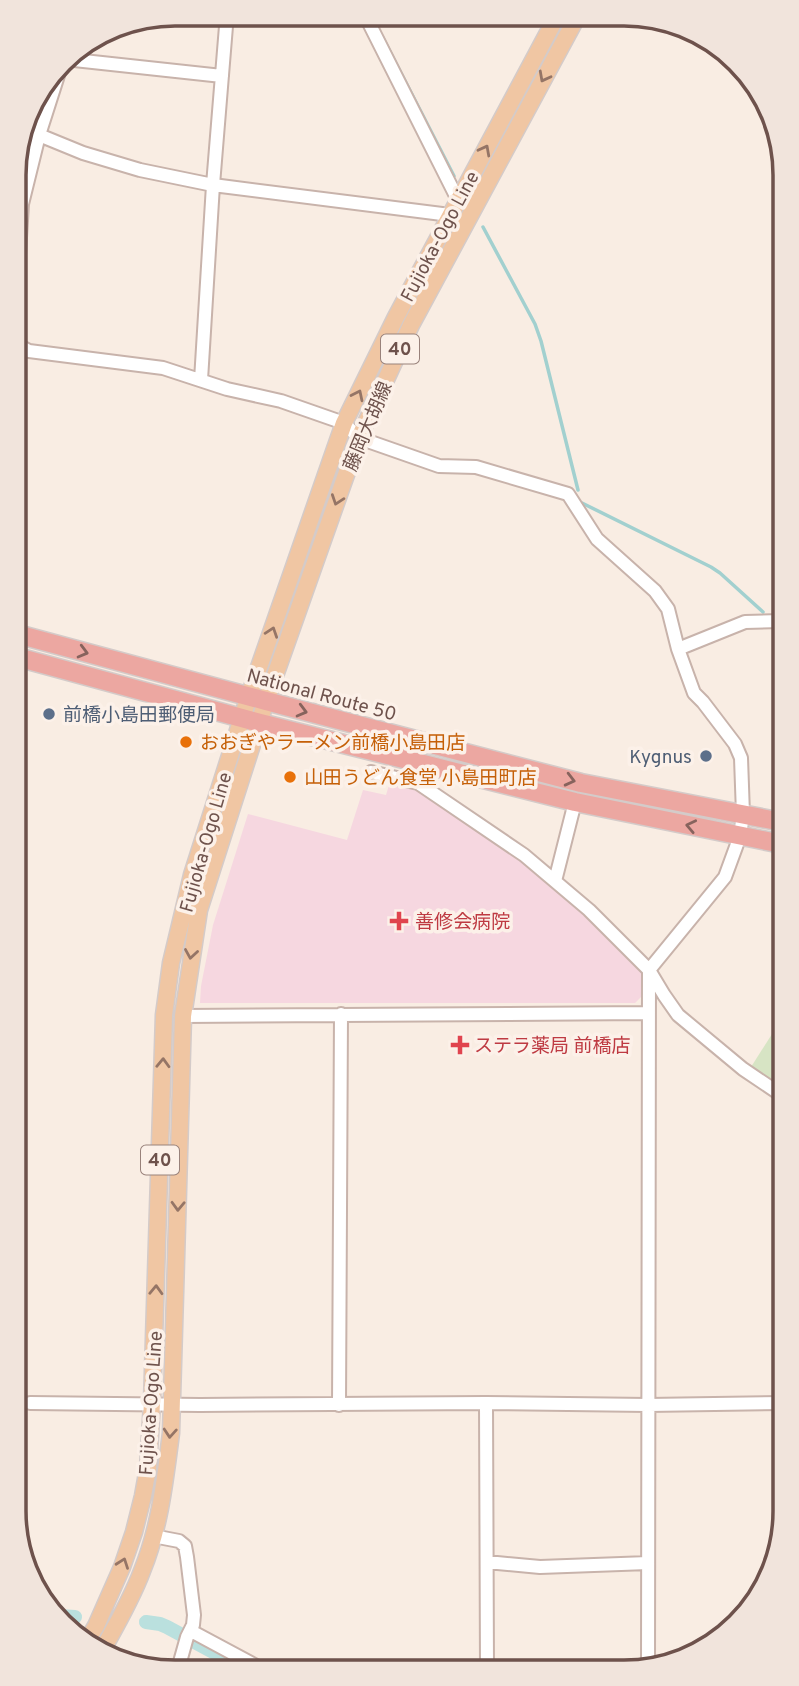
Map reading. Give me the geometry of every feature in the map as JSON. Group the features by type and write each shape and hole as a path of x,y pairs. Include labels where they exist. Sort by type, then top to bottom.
{"highway":[{"name":"National Route 50","path":"27,637 581,783 773,820"},
{"path":"27,660 251,721 575,802 773,842"}],"main road":[{"name":"Fujioka-Ogo Line","path":"106,1642 143,1569 162,1500 171,1433 183,1016 199,910 251,721 344,423 396,317 552,26"},
{"name":"藤岡大胡線","path":"258,699 359,438 411,325 572,26"},
{"name":"Fujioka-Ogo Line","path":"92,1634 114,1587 134,1532 148,1468 164,1015 171,963 192,875 251,721"}],"street":[{"path":"201,380 226,26"},
{"path":"370,26 454,207"},
{"path":"78,62 222,76"},
{"path":"27,184 55,88"},
{"path":"32,133 83,153 140,170 213,185 454,207"},
{"path":"27,350 163,368 227,389 281,401 344,423 359,438 439,466 476,467 568,494 597,539 655,591 668,609 678,649 694,693 735,744 741,758 743,814 740,836 725,877 649,970 648,1657"},
{"path":"678,649 746,622 773,621"},
{"path":"371,772 418,783 524,855 589,910 649,970 678,1015 743,1069 772,1089"},
{"path":"555,881 575,802"},
{"path":"183,1016 648,1013"},
{"path":"339,1405 341,1014"},
{"path":"30,1403 772,1403"},
{"path":"486,1403 487,1660"},
{"path":"153,1536 176,1540 185,1546 194,1615 181,1660"},
{"path":"487,1562 540,1567 648,1563"},
{"path":"191,1631 245,1660"}],"shaded area":[{"path":"390,782 422,791 523,859 591,919 643,971 641,997 635,1003 200,1003 213,925 248,814 347,840 363,790 386,795"}],"green space":[{"path":"772,1034 772,1034 772,1081 751,1067"}],"waterway":[{"path":"382,36 454,176"},
{"path":"483,227 535,324 578,490"},
{"path":"582,503 711,567 763,612"},
{"path":"71,1617 75,1617"},
{"path":"146,1622 167,1627 228,1660"}],"place":[{"name":"前橋小島田郵便局","path":"49,714"},
{"name":"おおぎやラーメン前橋小島田店","path":"186,742"},
{"name":"Kygnus","path":"706,756"},
{"name":"山田うどん食堂 小島田町店","path":"290,777"},
{"name":"善修会病院","path":"399,921"},
{"name":"ステラ薬局 前橋店","path":"460,1045"}]}
